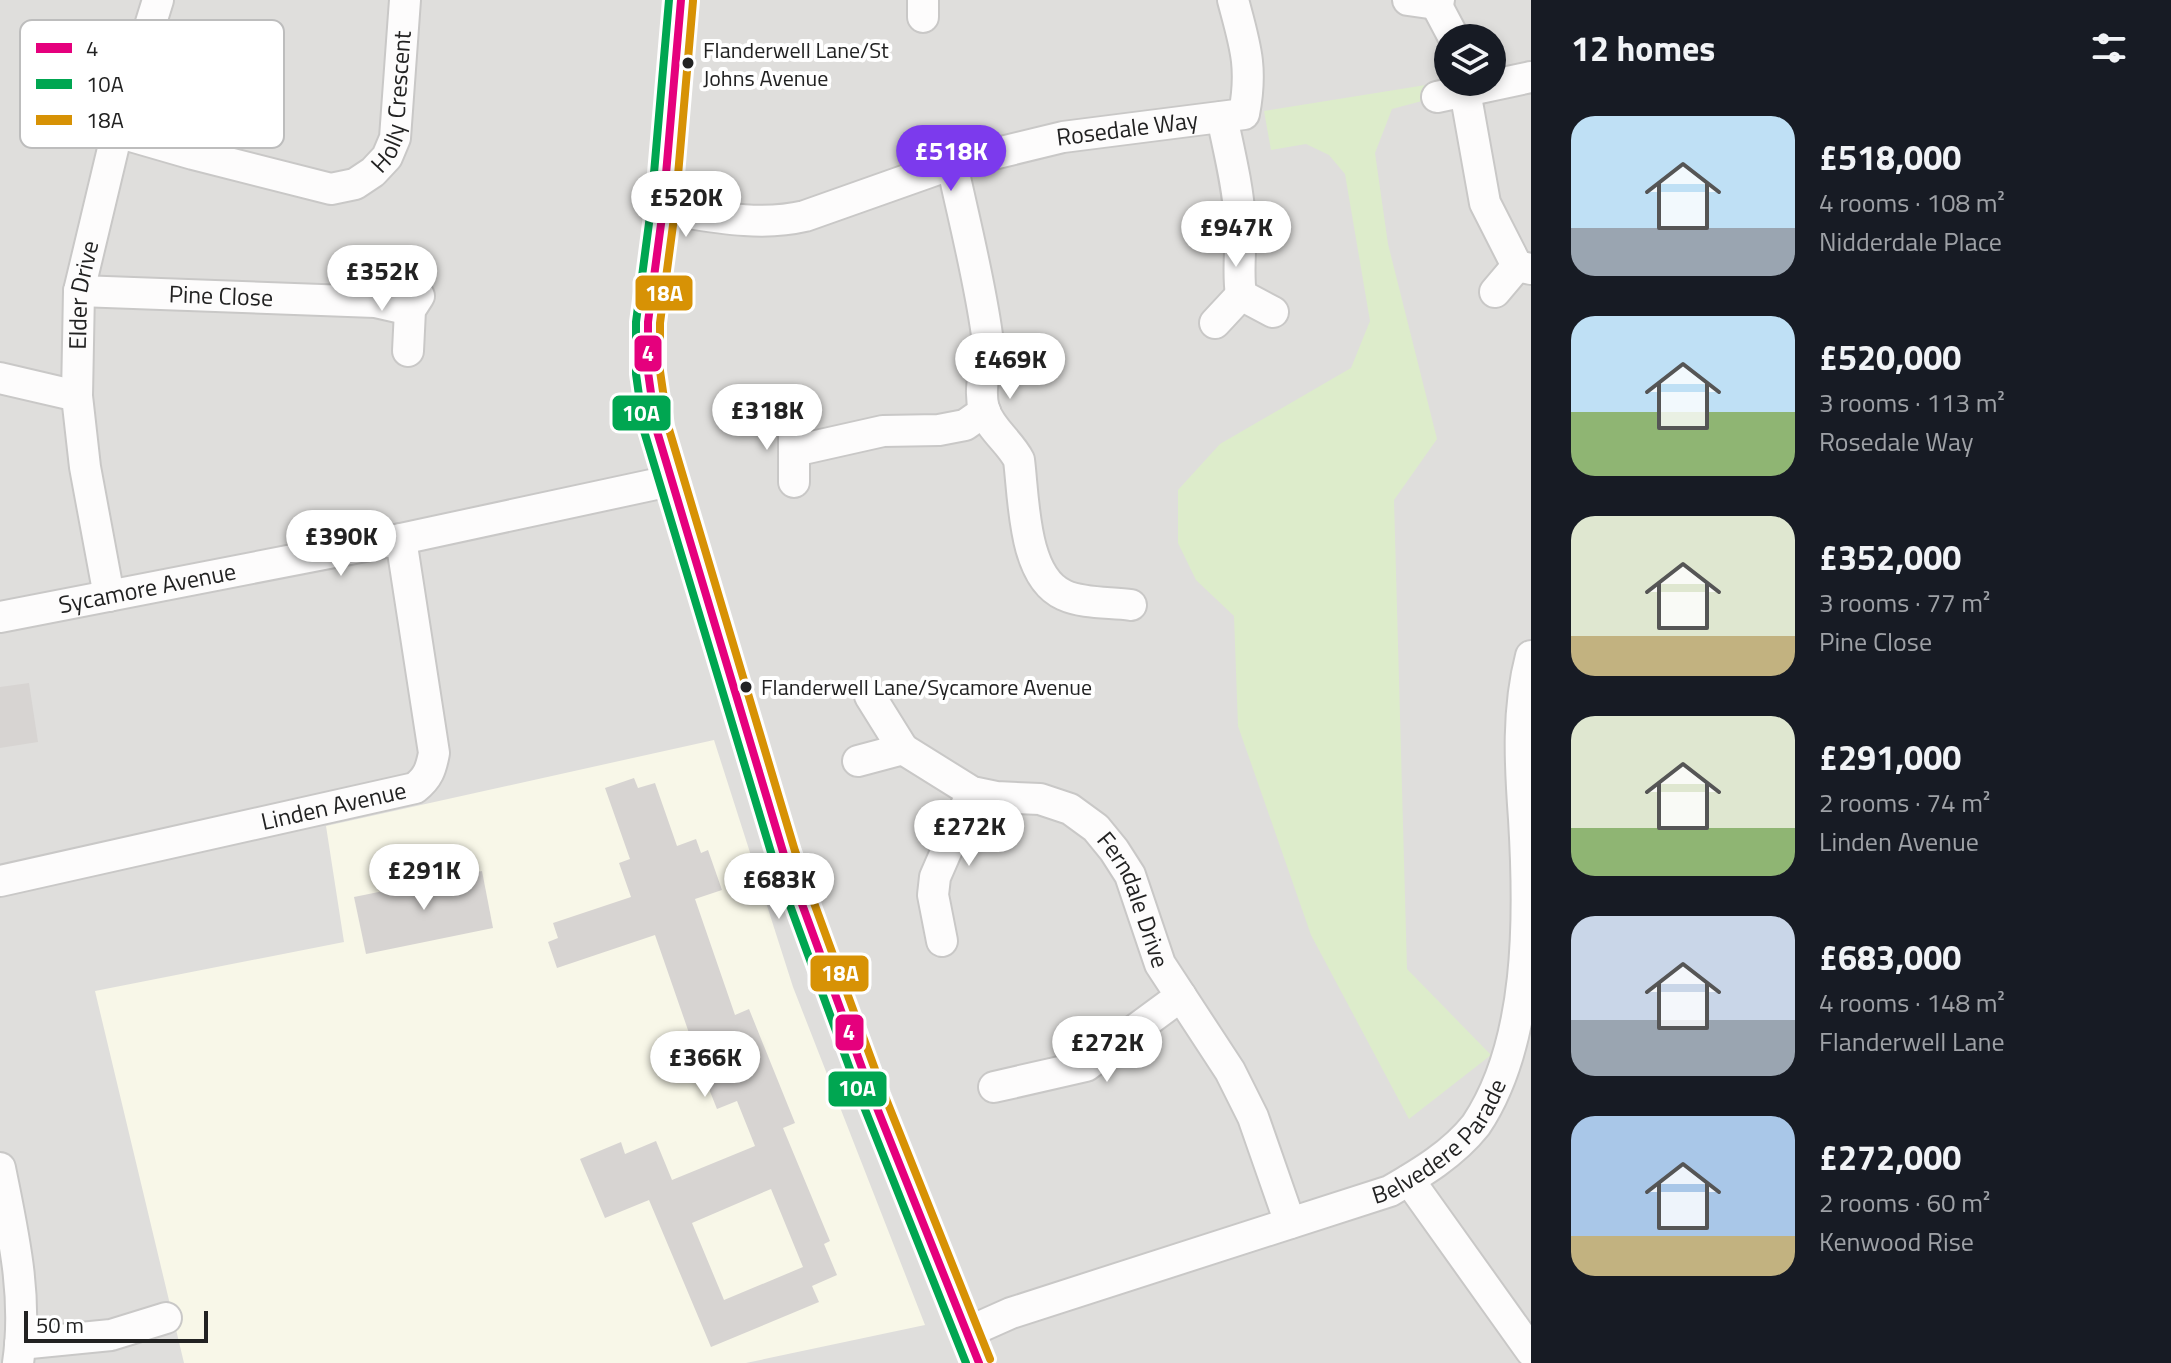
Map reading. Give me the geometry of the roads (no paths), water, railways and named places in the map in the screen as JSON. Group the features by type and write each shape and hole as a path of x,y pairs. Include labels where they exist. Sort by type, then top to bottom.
{"street":[{"name":"Elder Drive","path":"152,20 158,0"},
{"name":"Holly Crescent","path":"172,148 331,189 355,184 373,172 387,157 395,138 405,0"},
{"path":"681,0 663,209 651,297 648,372 656,428 784,855 873,1098 979,1363"},
{"name":"Rosedale Way","path":"663,209 755,222 786,221 952,164 1063,137 1244,114 1250,81 1247,55 1233,0"},
{"path":"1428,1 1444,24"},
{"path":"1506,82 1531,77"},
{"path":"1462,96 1485,203 1524,267 1495,292"},
{"name":"Rosedale Way","path":"1222,117 1239,198 1238,274 1241,295"},
{"name":"Elder Drive","path":"109,596 85,467 77,396 79,291 113,148"},
{"path":"952,164 987,339 982,396 985,411 1019,460 1032,555 1041,575 1051,587 1066,596 1131,605"},
{"name":"Pine Close","path":"79,291 414,303 408,351"},
{"path":"1215,323 1241,295 1273,312"},
{"path":"0,378 77,396"},
{"path":"794,482 794,437 939,430 965,425 985,411"},
{"name":"Sycamore Avenue","path":"0,617 401,539 670,481"},
{"name":"Linden Avenue","path":"0,881 415,788 425,780 431,770 434,753 401,539"},
{"name":"Belvedere Parade","path":"966,1333 1011,1313 1390,1191 1445,1155 1475,1125 1496,1094 1512,1053 1522,1019 1527,979 1526,847 1520,747 1522,705 1531,656"},
{"name":"Ferndale Drive","path":"870,696 903,749 972,792 996,797 1040,799 1070,809 1096,828 1130,875 1154,950 1230,1071 1253,1117 1290,1223"},
{"path":"858,761 903,749"},
{"path":"942,941 933,895 935,877 972,792"},
{"path":"994,1087 1086,1066 1181,996"},
{"path":"0,1168 20,1267 19,1354 111,1335 166,1318"},
{"path":"1409,1180 1531,1351"}],"place":[{"name":"Flanderwell Lane/St Johns Avenue","path":"688,63"},
{"name":"Flanderwell Lane/Sycamore Avenue","path":"746,687"}]}
